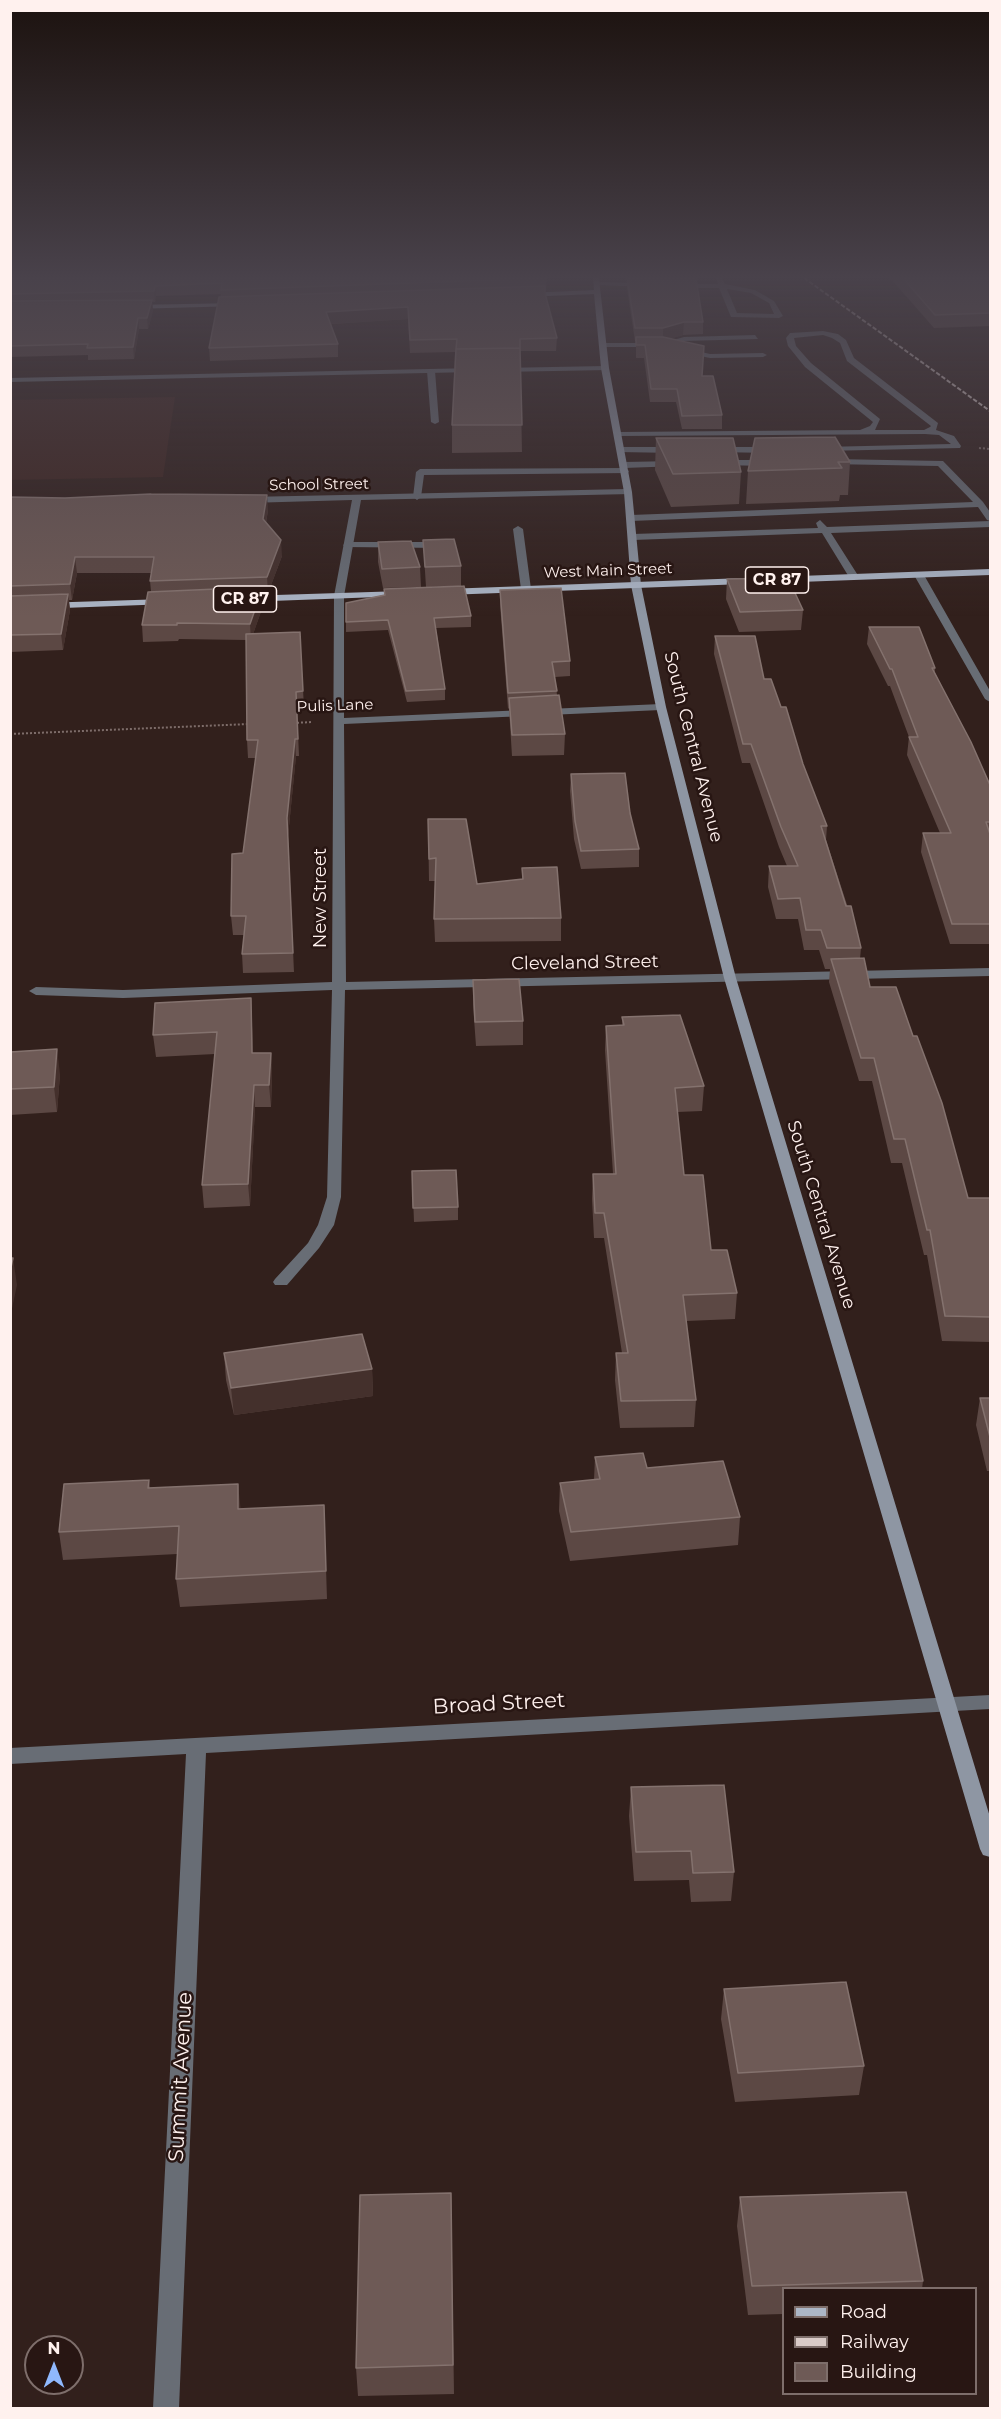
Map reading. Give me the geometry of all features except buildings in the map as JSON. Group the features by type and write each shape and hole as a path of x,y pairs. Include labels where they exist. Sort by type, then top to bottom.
{"main road":[{"name":"West Main Street","path":"432,593 990,572"},
{"name":"CR 87","path":"233,600 409,593"},
{"path":"10,607 175,602"}],"street":[{"path":"433,391 435,422"},
{"name":"South Central Avenue","path":"610,391 625,468 636,585 661,707 730,978 990,1849"},
{"path":"839,391 877,421 873,428 862,432"},
{"path":"891,391 935,425 933,429 925,432"},
{"path":"620,434 925,432 941,433 951,438 957,446 818,449"},
{"path":"622,450 691,450"},
{"path":"703,450 784,450"},
{"path":"820,462 940,463 980,504 990,518"},
{"path":"717,464 774,463"},
{"path":"417,496 420,472 625,468 682,464"},
{"name":"School Street","path":"238,500 628,492"},
{"name":"New Street","path":"281,1282 314,1245 326,1224 334,1197 339,986 339,596 357,498"},
{"path":"631,518 980,504"},
{"path":"812,510 854,577"},
{"path":"633,537 990,524"},
{"path":"518,529 526,589"},
{"path":"348,545 447,545"},
{"path":"919,575 990,699"},
{"name":"Pulis Lane","path":"338,721 661,707"},
{"name":"Cleveland Street","path":"36,991 123,994 339,986 990,972"},
{"name":"Broad Street","path":"10,1756 990,1702"},
{"name":"Summit Avenue","path":"166,2409 196,1745"}],"path":[{"name":"Pulis Lane","path":"291,723 338,721"},
{"path":"10,734 256,724"}],"shaded area":[{"path":"175,397 163,477 11,480 11,400"}],"railway":[{"path":"962,391 990,411"}]}
